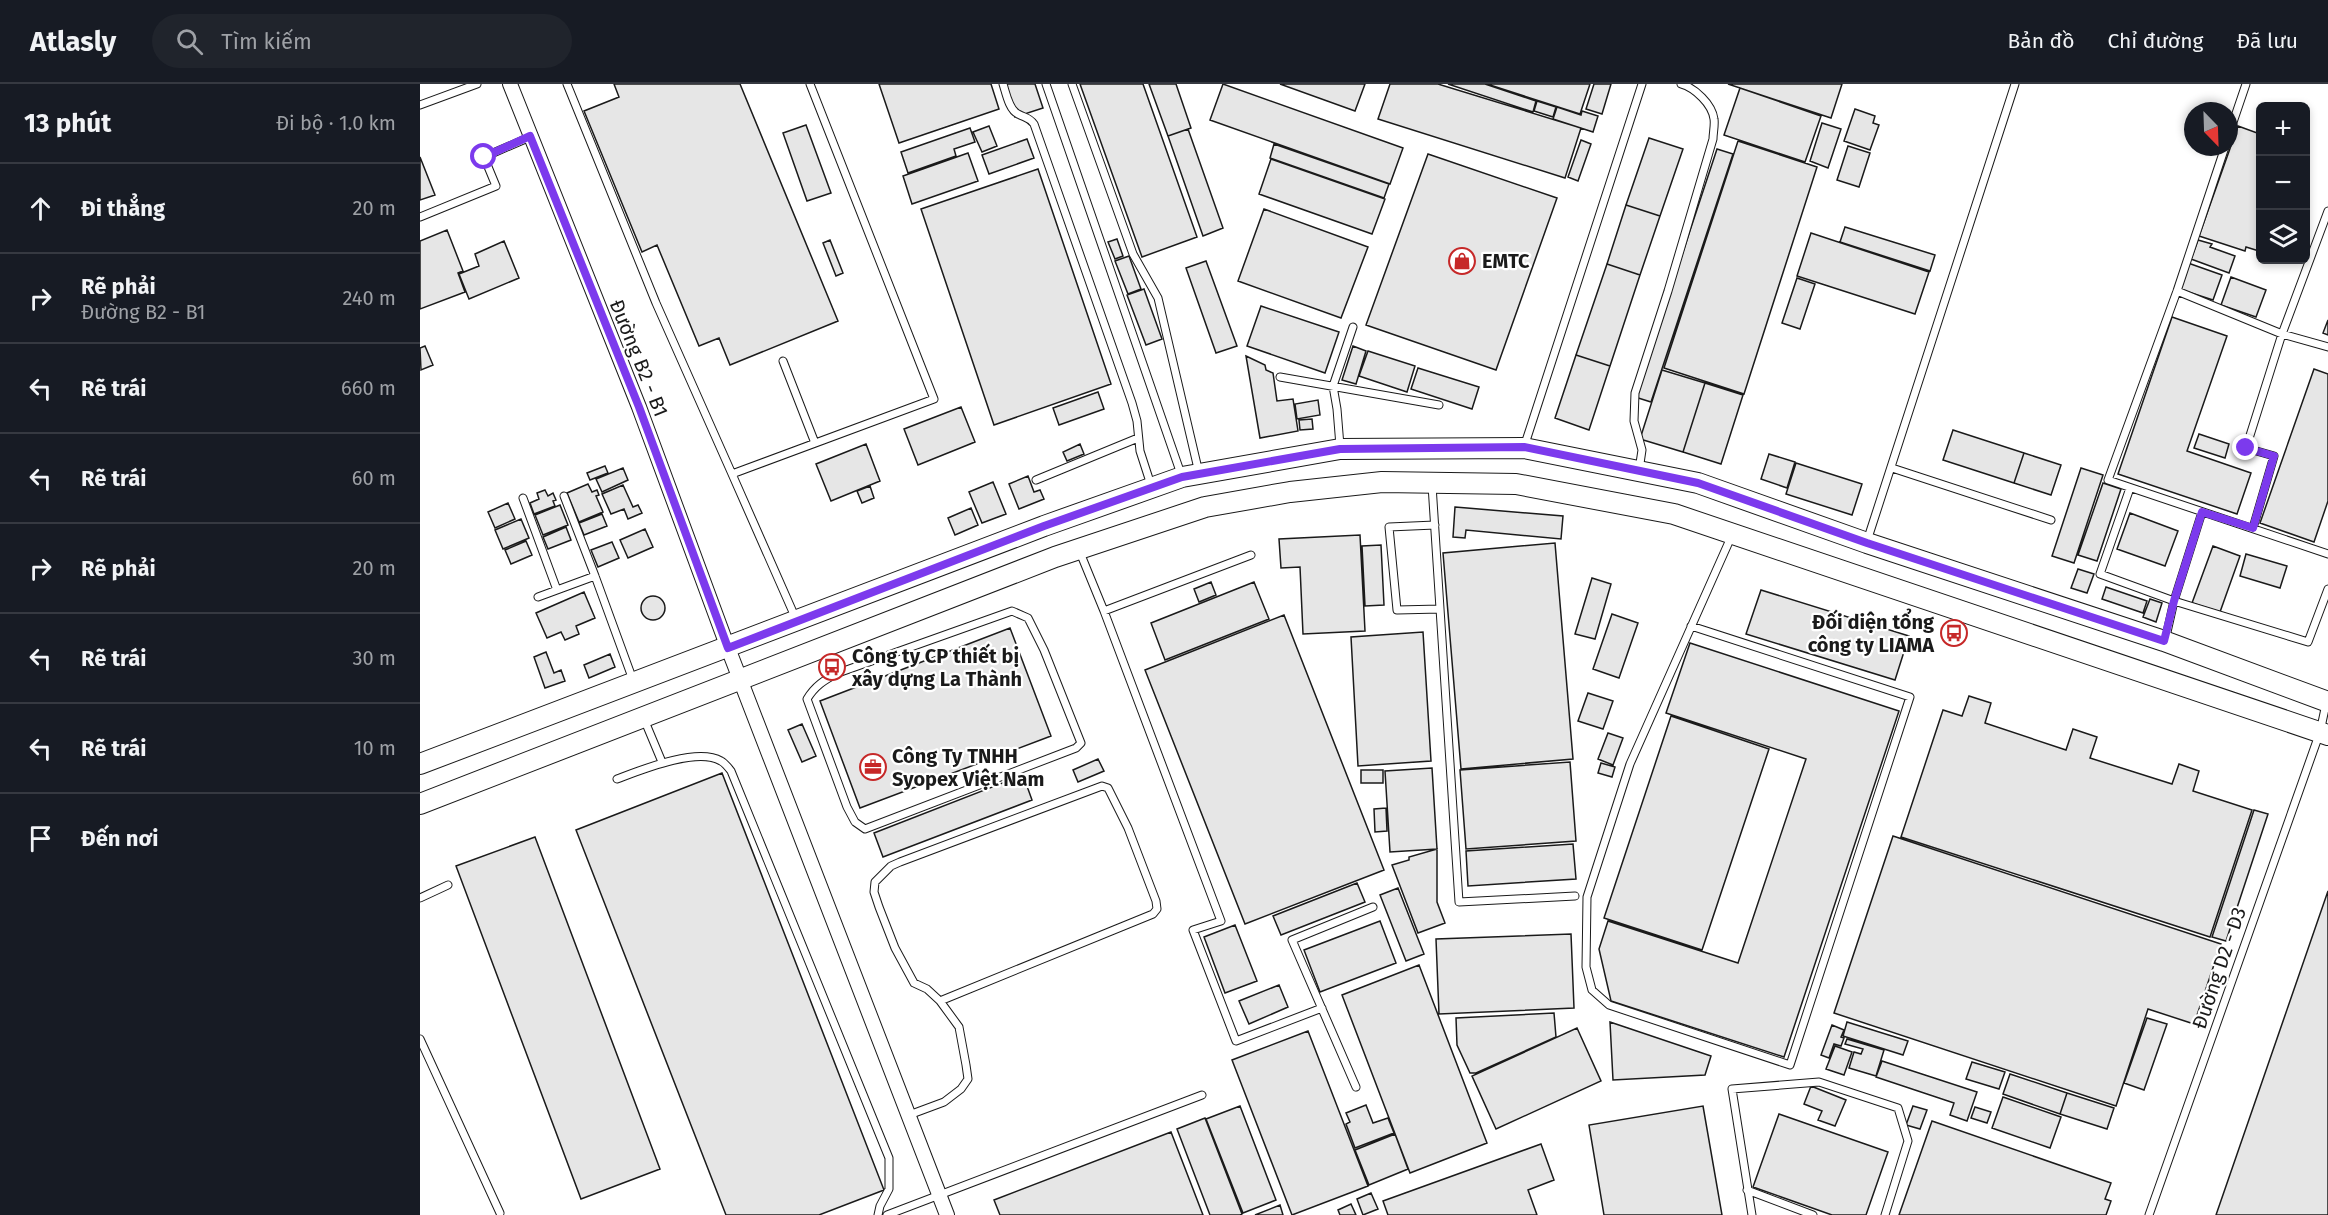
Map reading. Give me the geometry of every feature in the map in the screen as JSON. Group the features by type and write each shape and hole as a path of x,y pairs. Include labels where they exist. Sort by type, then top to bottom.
{"street":[{"name":"Đường B2 - B1","path":"510,84 639,407 728,648 947,1215"},
{"path":"420,764 1044,526 1152,488 1190,475 1340,449 1524,447 1698,483 1867,543 2164,641 2328,700"},
{"path":"420,804 1055,557 1205,507 1290,492 1382,482 1432,485 1516,484 1674,514 2324,734"}],"lane":[{"path":"420,105 477,84"},
{"path":"567,84 656,303 796,620"},
{"path":"732,474 934,399 810,84"},
{"path":"1003,84 1012,109 1034,123 1132,403 1140,451 1152,488"},
{"path":"1046,84 1190,475"},
{"path":"1072,84 1133,254 1158,298 1190,475"},
{"path":"1524,447 1642,84"},
{"path":"1639,471 1642,450 1634,421 1635,393 1713,139 1715,120 1711,108 1702,97 1681,84"},
{"path":"1867,543 2015,84"},
{"path":"2238,108 2246,84"},
{"path":"420,217 496,186 484,157 530,136"},
{"path":"2222,156 2177,291 2108,480 2328,554"},
{"path":"2253,528 2274,456 2246,448 2282,334 2328,212"},
{"path":"2177,291 2282,334 2328,347"},
{"path":"1340,449 1333,386 1353,327"},
{"path":"783,361 815,443"},
{"path":"1280,377 1439,405"},
{"path":"1036,480 1138,438"},
{"path":"1892,468 2051,520"},
{"path":"1432,485 1459,902 1575,896"},
{"path":"2130,488 2100,574 2174,601 2308,642 2328,589"},
{"path":"564,496 634,682"},
{"path":"523,498 557,590"},
{"path":"2164,641 2202,512"},
{"path":"1435,525 1389,526 1397,610 1440,609"},
{"path":"1691,626 1910,697 1790,1065 1609,1005 1592,990 1586,968 1587,897 1630,764 1691,626 1732,534"},
{"path":"1079,550 1221,921 1193,930 1236,1041 1322,1008"},
{"path":"1104,611 1251,555"},
{"path":"538,597 595,576"},
{"path":"1012,610 1028,618 1044,650 1081,743 1076,747 865,829 855,822 847,807 807,699 813,689 820,682 838,674 1012,610"},
{"name":"Đường D2 - D3","path":"2149,1215 2324,734 2328,700"},
{"path":"644,717 662,762"},
{"path":"617,779 662,762 696,758 723,761 731,771 889,1158 889,1189 878,1215"},
{"path":"909,1115 944,1102 961,1089 968,1079 959,1027 940,1001 927,989 914,982 886,926 874,892 875,882 891,866 900,862 1102,786 1108,788 1128,828 1157,909 1153,914 940,1001"},
{"path":"420,898 448,885"},
{"path":"1356,1087 1292,940 1373,908"},
{"path":"420,1040 500,1213"},
{"path":"1752,1215 1732,1089 1819,1082 1898,1108 1908,1141 1886,1215"},
{"path":"887,1215 1202,1095"},
{"path":"1747,1190 1813,1215"}],"building":[{"path":"614,84 740,84 838,321 730,365 719,338 699,346 657,245 642,252 584,111 619,97"},
{"path":"879,84 991,84 999,109 899,143"},
{"path":"1004,84 1035,84 1043,108 1015,117"},
{"path":"1080,84 1143,84 1197,237 1142,257"},
{"path":"1149,84 1176,84 1191,128 1168,136"},
{"path":"1223,84 1403,148 1390,184 1210,120"},
{"path":"1280,84 1365,84 1355,111"},
{"path":"1390,84 1438,84 1581,128 1565,178 1378,119"},
{"path":"1448,84 1485,84 1536,101 1533,112"},
{"path":"1487,84 1590,84 1580,114"},
{"path":"1594,84 1611,84 1602,114 1586,109"},
{"path":"1728,84 1842,84 1831,118"},
{"path":"1740,88 1821,116 1805,162 1724,135"},
{"path":"1537,101 1556,107 1553,117 1534,111"},
{"path":"1557,107 1581,115 1582,111 1598,116 1593,132 1553,119"},
{"path":"1855,109 1875,116 1873,123 1879,125 1870,150 1844,141"},
{"path":"1822,123 1841,129 1828,168 1810,161"},
{"path":"806,125 831,193 807,201 783,133"},
{"path":"989,126 997,146 982,152 973,132"},
{"path":"2238,126 2256,133 2256,250 2246,247 2245,251 2199,236 2227,156 2238,156"},
{"path":"970,128 975,142 954,149 956,156 908,173 901,152"},
{"path":"1188,129 1223,228 1203,236 1168,136"},
{"path":"1649,138 1683,149 1660,216 1626,205"},
{"path":"1027,139 1034,158 989,174 982,155"},
{"path":"1581,140 1591,144 1578,181 1568,177"},
{"path":"1738,141 1817,167 1744,394 1664,368"},
{"path":"1274,144 1389,184 1384,198 1270,158"},
{"path":"1848,146 1870,153 1859,187 1837,180"},
{"path":"1717,149 1733,154 1651,402 1635,397"},
{"path":"968,153 978,181 912,204 903,176"},
{"name":"EMTC","path":"1428,154 1557,198 1496,370 1366,325"},
{"path":"420,157 435,195 420,200"},
{"path":"1271,159 1385,199 1372,234 1259,194"},
{"path":"1038,169 1111,384 994,425 921,209"},
{"path":"1626,205 1660,216 1640,275 1607,264"},
{"path":"1264,209 1368,247 1341,318 1238,281"},
{"path":"1845,227 1935,255 1930,271 1840,242"},
{"path":"447,230 463,271 458,273 465,292 420,309 420,241"},
{"path":"1811,233 1929,272 1915,314 1797,276"},
{"path":"1117,239 1123,256 1115,259 1108,242"},
{"path":"830,240 843,273 836,276 823,243"},
{"path":"2198,240 2212,244 2210,247 2235,256 2229,273 2191,259"},
{"path":"504,241 519,278 469,299 459,274 479,266 475,254"},
{"path":"1129,256 1141,289 1128,294 1115,261"},
{"path":"1206,261 1237,346 1216,353 1186,268"},
{"path":"2188,263 2222,275 2213,300 2179,289"},
{"path":"1607,264 1640,275 1610,366 1576,355"},
{"path":"2231,277 2266,290 2256,317 2221,305"},
{"path":"1797,278 1815,284 1800,329 1782,323"},
{"path":"1144,289 1162,339 1146,345 1127,295"},
{"path":"1261,306 1339,332 1325,373 1247,346"},
{"path":"2172,317 2227,336 2187,451 2251,473 2237,514 2118,474"},
{"path":"2328,320 2328,335 2323,333"},
{"path":"425,346 433,365 421,370 420,348"},
{"path":"1353,346 1366,351 1356,384 1342,380"},
{"path":"1368,351 1415,366 1407,392 1359,376"},
{"path":"1576,355 1610,366 1589,430 1555,418"},
{"path":"1246,356 1265,365 1266,370 1273,373 1277,401 1293,399 1298,431 1260,438"},
{"path":"1418,368 1479,387 1472,409 1411,389"},
{"path":"2314,369 2328,374 2328,501 2314,542 2260,523"},
{"path":"1662,370 1705,383 1683,452 1640,439"},
{"path":"1705,383 1743,395 1721,464 1683,452"},
{"path":"1098,392 1104,409 1059,425 1053,408"},
{"path":"1318,400 1320,415 1297,419 1295,404"},
{"path":"961,407 975,442 918,465 904,429"},
{"path":"1312,419 1313,429 1300,430 1299,420"},
{"path":"1953,430 2024,453 2014,483 1943,460"},
{"path":"2199,434 2229,444 2225,458 2194,448"},
{"path":"866,444 880,481 831,501 816,464"},
{"path":"1080,444 1084,454 1067,461 1063,452"},
{"path":"2024,453 2061,465 2051,495 2014,483"},
{"path":"1769,454 1795,462 1787,488 1761,479"},
{"path":"1796,463 1862,484 1852,515 1786,494"},
{"path":"605,466 608,473 590,480 587,473"},
{"path":"623,468 628,480 602,492 596,479"},
{"path":"2081,468 2103,475 2074,563 2052,556"},
{"path":"1028,476 1034,492 1040,490 1044,499 1019,509 1009,484"},
{"path":"993,482 1006,514 982,523 969,492"},
{"path":"2103,483 2121,489 2097,561 2078,555"},
{"path":"588,484 592,492 597,490 599,495 596,496 603,512 579,522 567,493"},
{"path":"623,485 633,507 638,505 642,513 628,519 624,509 611,514 602,494"},
{"path":"870,486 874,498 862,503 857,491"},
{"path":"545,490 548,496 553,493 556,500 553,501 555,506 534,514 530,503 539,499 537,493"},
{"path":"508,503 515,519 495,528 488,512"},
{"path":"560,505 568,525 543,535 535,515"},
{"path":"1455,507 1563,516 1561,539 1466,530 1465,538 1453,537"},
{"path":"971,508 978,525 955,535 948,518"},
{"path":"2130,513 2178,531 2165,566 2117,549"},
{"path":"602,514 607,526 584,535 579,523"},
{"path":"521,519 529,538 503,549 495,530"},
{"path":"566,527 571,540 548,549 543,537"},
{"path":"645,529 653,547 628,558 620,540"},
{"path":"1360,535 1365,631 1303,634 1300,567 1281,568 1279,539"},
{"path":"526,541 532,555 511,564 505,550"},
{"path":"612,542 619,558 598,567 591,550"},
{"path":"1555,543 1573,759 1461,769 1443,553"},
{"path":"1381,545 1384,605 1365,606 1362,546"},
{"path":"2213,546 2240,556 2220,612 2192,603"},
{"path":"2246,554 2287,566 2280,588 2240,576"},
{"path":"2078,569 2094,574 2087,593 2071,588"},
{"path":"1592,578 1611,584 1595,639 1575,634"},
{"path":"1211,582 1216,595 1199,602 1194,589"},
{"path":"1254,582 1269,619 1165,660 1151,623"},
{"path":"2106,587 2147,601 2143,613 2102,599"},
{"path":"1761,590 1909,636 1895,680 1746,634"},
{"path":"584,592 595,618 576,626 579,634 565,640 561,632 547,638 536,613"},
{"path":"653,596 661,600 665,608 661,616 653,620 645,616 641,608 645,600"},
{"path":"2150,599 2162,603 2156,622 2143,617"},
{"path":"1612,614 1638,623 1619,678 1593,669"},
{"path":"1284,615 1384,870 1245,924 1145,670"},
{"path":"1010,628 1051,736 860,808 820,701"},
{"path":"1423,632 1431,761 1358,766 1351,637"},
{"path":"1690,643 1899,711 1784,1057 1611,1001 1599,949 1608,921 1738,963 1806,759 1666,713"},
{"path":"546,652 554,673 561,670 565,681 545,688 534,657"},
{"path":"610,654 615,667 589,678 584,665"},
{"path":"1588,693 1613,701 1603,729 1578,721"},
{"path":"1969,696 1991,703 1985,723 2066,750 2073,729 2097,737 2090,758 2172,784 2179,764 2199,771 2193,791 2252,810 2210,937 1901,837 1943,710 1962,716"},
{"path":"1671,716 1769,749 1702,950 1604,918"},
{"path":"802,724 816,756 802,762 788,730"},
{"path":"1608,733 1623,738 1613,765 1598,759"},
{"path":"1098,759 1104,771 1078,782 1073,770"},
{"path":"1570,762 1576,841 1466,849 1460,770"},
{"path":"1601,763 1615,767 1612,777 1598,773"},
{"path":"1432,768 1437,849 1390,852 1385,771"},
{"path":"1361,770 1383,770 1383,783 1361,783"},
{"path":"722,773 884,1190 819,1215 726,1215 576,830"},
{"path":"1023,775 1032,800 883,857 874,833"},
{"path":"1386,808 1387,831 1375,832 1374,809"},
{"path":"2254,810 2268,814 2226,941 2212,937"},
{"path":"1893,836 2221,944 2194,1024 2148,1009 2116,1106 1834,1013"},
{"path":"535,837 660,1169 581,1199 456,866"},
{"path":"1573,844 1576,879 1468,886 1466,851"},
{"path":"1437,849 1437,902 1445,923 1418,933 1392,865 1409,860 1409,857"},
{"path":"1357,883 1365,902 1281,935 1273,916"},
{"path":"1398,888 1424,954 1406,961 1380,895"},
{"path":"2328,891 2328,1215 2216,1215"},
{"path":"1380,921 1396,963 1320,992 1304,950"},
{"path":"1235,925 1257,981 1225,993 1204,937"},
{"path":"1571,934 1574,1008 1439,1014 1436,939"},
{"path":"1419,965 1487,1143 1410,1173 1342,995"},
{"path":"1279,985 1288,1007 1249,1024 1239,1001"},
{"path":"1554,1013 1556,1037 1476,1073 1470,1073 1457,1045 1456,1018"},
{"path":"2147,1018 2167,1024 2144,1090 2124,1083"},
{"path":"1610,1022 1711,1056 1705,1075 1613,1080"},
{"path":"1847,1022 1908,1041 1903,1055 1843,1036"},
{"path":"1832,1025 1844,1030 1841,1037 1844,1038 1841,1046 1834,1044 1829,1058 1821,1055"},
{"path":"1577,1028 1601,1081 1496,1129 1472,1076"},
{"path":"1308,1031 1368,1186 1292,1215 1232,1060"},
{"path":"1847,1039 1884,1050 1876,1076 1849,1068 1854,1052 1861,1054 1863,1049 1845,1044"},
{"path":"1835,1046 1852,1052 1844,1075 1826,1069"},
{"path":"1882,1061 1977,1092 1967,1121 1950,1115 1954,1103 1876,1077"},
{"path":"1972,1062 2005,1072 1999,1089 1966,1079"},
{"path":"2010,1074 2067,1093 2060,1114 2003,1094"},
{"path":"1811,1086 1846,1100 1835,1126 1818,1120 1822,1111 1804,1104"},
{"path":"2067,1093 2114,1108 2107,1129 2060,1114"},
{"path":"2003,1097 2061,1117 2050,1148 1992,1128"},
{"path":"1366,1105 1373,1123 1388,1118 1394,1133 1355,1148 1346,1124 1350,1122 1346,1113"},
{"path":"1240,1106 1276,1200 1243,1213 1206,1119"},
{"path":"1703,1106 1722,1215 1604,1215 1589,1125"},
{"path":"1913,1106 1927,1110 1920,1129 1906,1125"},
{"path":"1975,1107 1991,1112 1987,1123 1971,1118"},
{"path":"1779,1114 1888,1152 1866,1215 1832,1215 1753,1187"},
{"path":"1205,1118 1242,1214 1240,1215 1210,1215 1177,1129"},
{"path":"1932,1121 2111,1183 2105,1199 2111,1201 2106,1215 1899,1215"},
{"path":"1171,1132 1203,1215 1000,1215 994,1200"},
{"path":"1395,1134 1408,1169 1369,1185 1355,1150"},
{"path":"1541,1144 1554,1180 1528,1190 1537,1215 1388,1215 1383,1201"},
{"path":"1371,1193 1378,1209 1363,1215 1357,1199"},
{"path":"1351,1204 1356,1215 1340,1215 1338,1210"},
{"path":"1280,1205 1283,1215 1255,1215"}],"place":[{"name":"EMTC","path":"1462,261"},
{"name":"Đối diện tổng công ty LIAMA","path":"1954,633"},
{"name":"Công ty CP thiết bị xây dựng La Thành","path":"832,667"},
{"name":"Công Ty TNHH Syopex Việt Nam","path":"873,767"}],"route":[{"path":"484,157 530,136 639,407 728,648 1044,526 1182,477 1340,449 1524,447 1698,483 1867,543 2164,641 2202,512 2253,528 2274,456 2246,448"}]}
